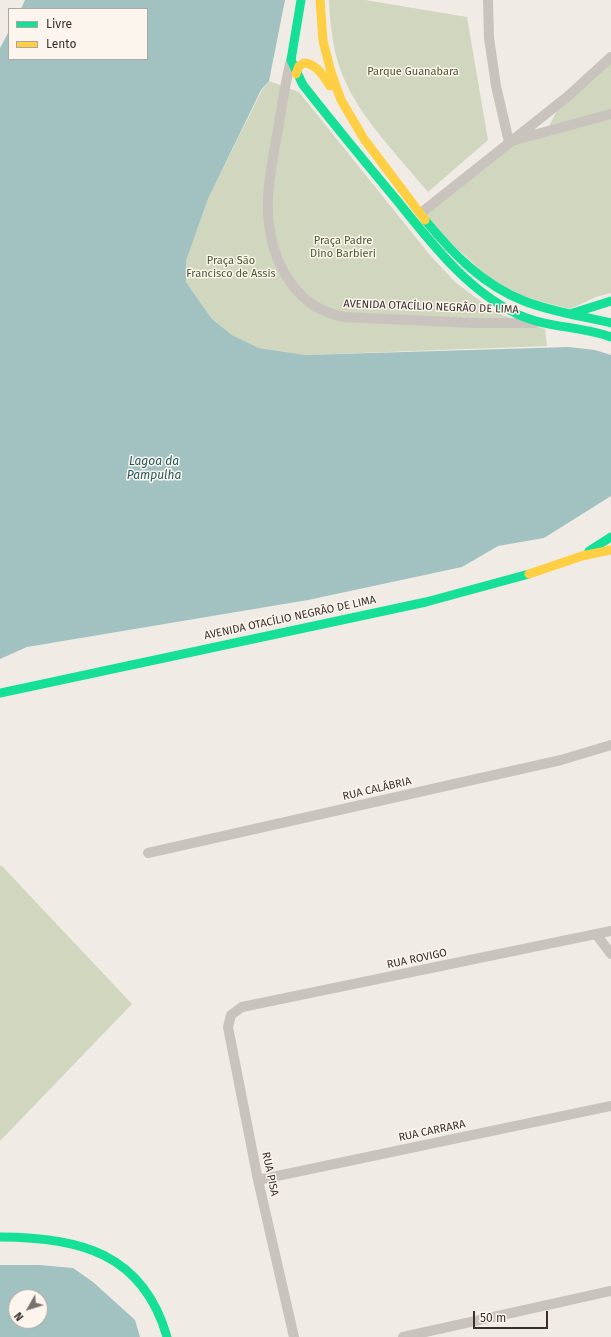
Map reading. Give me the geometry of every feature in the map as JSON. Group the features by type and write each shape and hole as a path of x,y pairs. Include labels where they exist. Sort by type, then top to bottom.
{"street":[{"name":"AVENIDA OTACÍLIO NEGRÃO DE LIMA","path":"301,0 291,60 284,86 268,198 269,226 276,255 289,283 305,299 318,308 331,314 344,317 474,323 547,323 579,326 611,336"},
{"name":"AVENIDA OTACÍLIO NEGRÃO DE LIMA","path":"320,0 323,41 329,67 345,110 404,193 456,256 499,289 527,304 544,309 573,313 611,323"},
{"path":"488,0 489,38 496,86 509,142"},
{"path":"421,213 567,97 611,57"},
{"name":"AVENIDA OTACÍLIO NEGRÃO DE LIMA","path":"291,60 302,85 450,263 475,288 497,302 518,314 547,323"},
{"path":"296,74 298,67 301,64 306,63 317,67 345,110"},
{"path":"509,142 611,114"},
{"path":"573,313 611,301"},
{"name":"AVENIDA OTACÍLIO NEGRÃO DE LIMA","path":"582,556 611,537"},
{"name":"AVENIDA OTACÍLIO NEGRÃO DE LIMA","path":"0,693 426,602 526,575 582,556 611,550"},
{"name":"RUA CALÁBRIA","path":"148,853 561,760 611,745"},
{"name":"RUA ROVIGO","path":"231,1015 242,1007 611,931"},
{"path":"596,934 611,954"},
{"name":"RUA PISA","path":"231,1015 228,1027 258,1180 294,1337"},
{"name":"RUA CARRARA","path":"258,1180 611,1106"},
{"path":"0,1236 56,1240 77,1245 128,1270 143,1287 156,1308 167,1337"},
{"path":"403,1337 611,1291"}],"green space":[{"name":"Parque Guanabara","path":"329,0 365,0 467,17 488,140 428,192 373,126 354,98 346,83 338,63 333,43"},
{"path":"611,53 611,110 549,126 558,109"},
{"name":"Praça Padre Dino Barbieri","path":"269,81 299,92 429,254 455,282 496,313 545,329 547,346 306,355 259,348 232,335 212,319 186,282 186,261 208,199 262,90"},
{"path":"611,119 611,293 596,297 570,309 505,292 422,217 510,145"},
{"path":"1,865 132,1004 0,1141 0,866"}],"water":[{"name":"Lagoa da Pampulha","path":"25,0 285,0 269,81 261,90 208,199 186,261 186,282 212,319 232,335 259,348 306,355 569,347 595,350 611,355 611,496 544,538 498,546 462,567 308,600 27,647 0,659 0,48 8,33 8,60 148,60 148,8 21,8"},
{"path":"0,1265 39,1265 73,1268 93,1282 135,1320 140,1337 0,1337"}],"traffic: fast":[{"path":"301,0 291,60 303,85 422,231 450,263 481,292 517,314 528,319 552,325 600,333 611,337"},
{"path":"425,220 447,245 470,267 482,277 509,294 545,308 611,323"},
{"path":"573,313 611,301"},
{"path":"589,551 611,537"},
{"path":"0,693 426,602 529,574"},
{"path":"0,1237 56,1241 81,1246 104,1256 124,1268 142,1286 156,1309 167,1337"}],"traffic: slow":[{"path":"320,0 323,41 331,72 341,100 364,139 425,220"},
{"path":"296,74 299,66 304,63 312,65 319,71 330,86"},
{"path":"529,574 582,556 611,550"}],"park label":[{"name":"Praça São Francisco de Assis","path":"231,267"}]}
